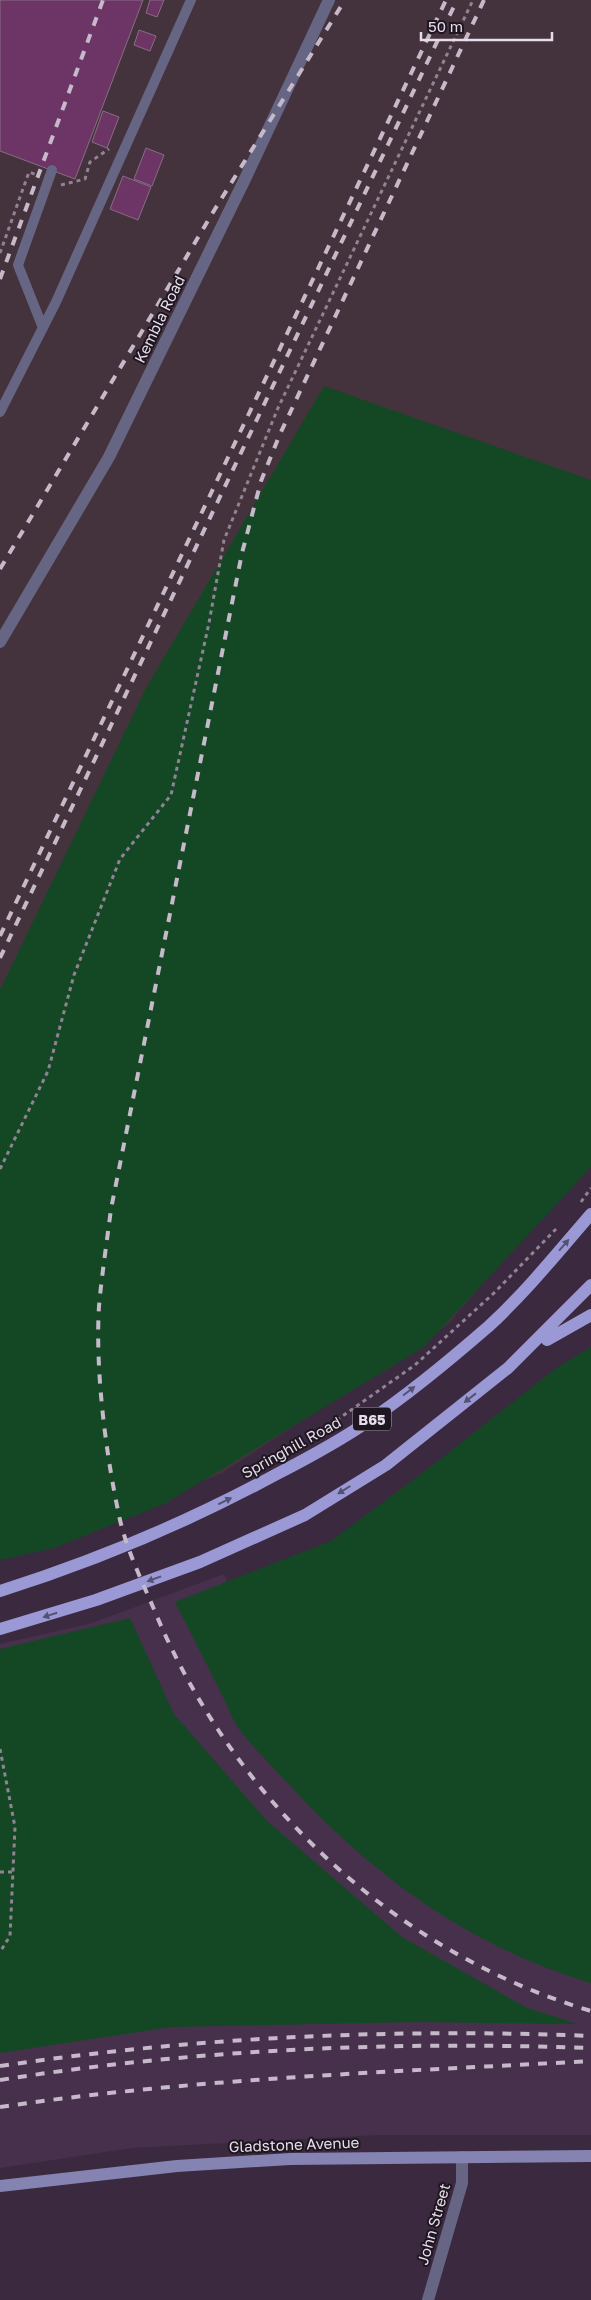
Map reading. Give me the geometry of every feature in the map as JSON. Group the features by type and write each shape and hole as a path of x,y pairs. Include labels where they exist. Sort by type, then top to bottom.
{"main road":[{"name":"Springhill Road","path":"0,1591 55,1574 181,1523 316,1454 371,1420 438,1369 490,1325 538,1277 591,1214"},
{"path":"508,1368 591,1286"},
{"path":"0,1629 96,1600 200,1562 305,1515 386,1465 508,1368 560,1330 591,1315"},
{"name":"Gladstone Avenue","path":"0,2186 187,2165 290,2159 591,2156"}],"street":[{"name":"Kembla Road","path":"0,642 109,456 246,179 328,0"},
{"name":"John Street","path":"428,2300 462,2183 462,2157"}],"lane":[{"path":"0,412 43,328 191,0"},
{"path":"43,328 18,266 51,175"}],"path":[{"path":"0,1169 48,1071 74,975 120,859 171,795 209,623 224,540 278,408 473,0"},
{"path":"0,253 29,172 51,175 59,185 85,179 90,162 114,145"},
{"path":"578,1206 591,1188"},
{"path":"311,1437 415,1365 494,1293 559,1226"},
{"path":"0,1749 15,1827 10,1936 0,1952"},
{"path":"0,1872 13,1872"}],"shaded area":[{"path":"0,0 591,0 591,1159 447,1325 222,1473 26,1550 0,1554"},
{"path":"224,1574 281,1719 591,1948 591,2135 379,2135 132,2148 0,2168 0,1644 92,1623"}],"green space":[{"path":"324,386 591,480 591,1167 424,1347 166,1503 54,1548 0,1560 0,990 146,688"},
{"path":"591,1347 591,1983 503,1949 462,1927 386,1875 350,1845 316,1813 239,1729 175,1602 331,1541 425,1471 555,1369"},
{"path":"130,1618 174,1714 267,1821 402,1937 527,2008 578,2024 418,2022 171,2027 0,2053 0,1649"}],"building":[{"path":"0,0 143,0 75,179 0,151"},
{"path":"150,0 164,0 157,17 146,13"},
{"path":"139,30 156,36 150,51 134,45"},
{"path":"103,111 119,117 107,148 92,142"},
{"path":"146,148 164,155 152,186 134,179"},
{"path":"123,176 151,187 138,220 110,209"}],"railway":[{"path":"0,279 103,0"},
{"path":"0,569 215,209 345,0"},
{"path":"0,936 446,0"},
{"path":"0,958 457,0"},
{"path":"484,0 280,434 261,481 242,553 111,1209 99,1306 100,1385 110,1469 120,1520 135,1564 186,1676 226,1742 273,1803 327,1858 386,1907 450,1950 518,1984 591,2011"},
{"path":"0,2066 147,2048 295,2037 443,2033 591,2036"},
{"path":"0,2080 74,2069 221,2054 369,2047 517,2046 591,2048"},
{"path":"0,2107 147,2089 295,2077 591,2061"}]}
